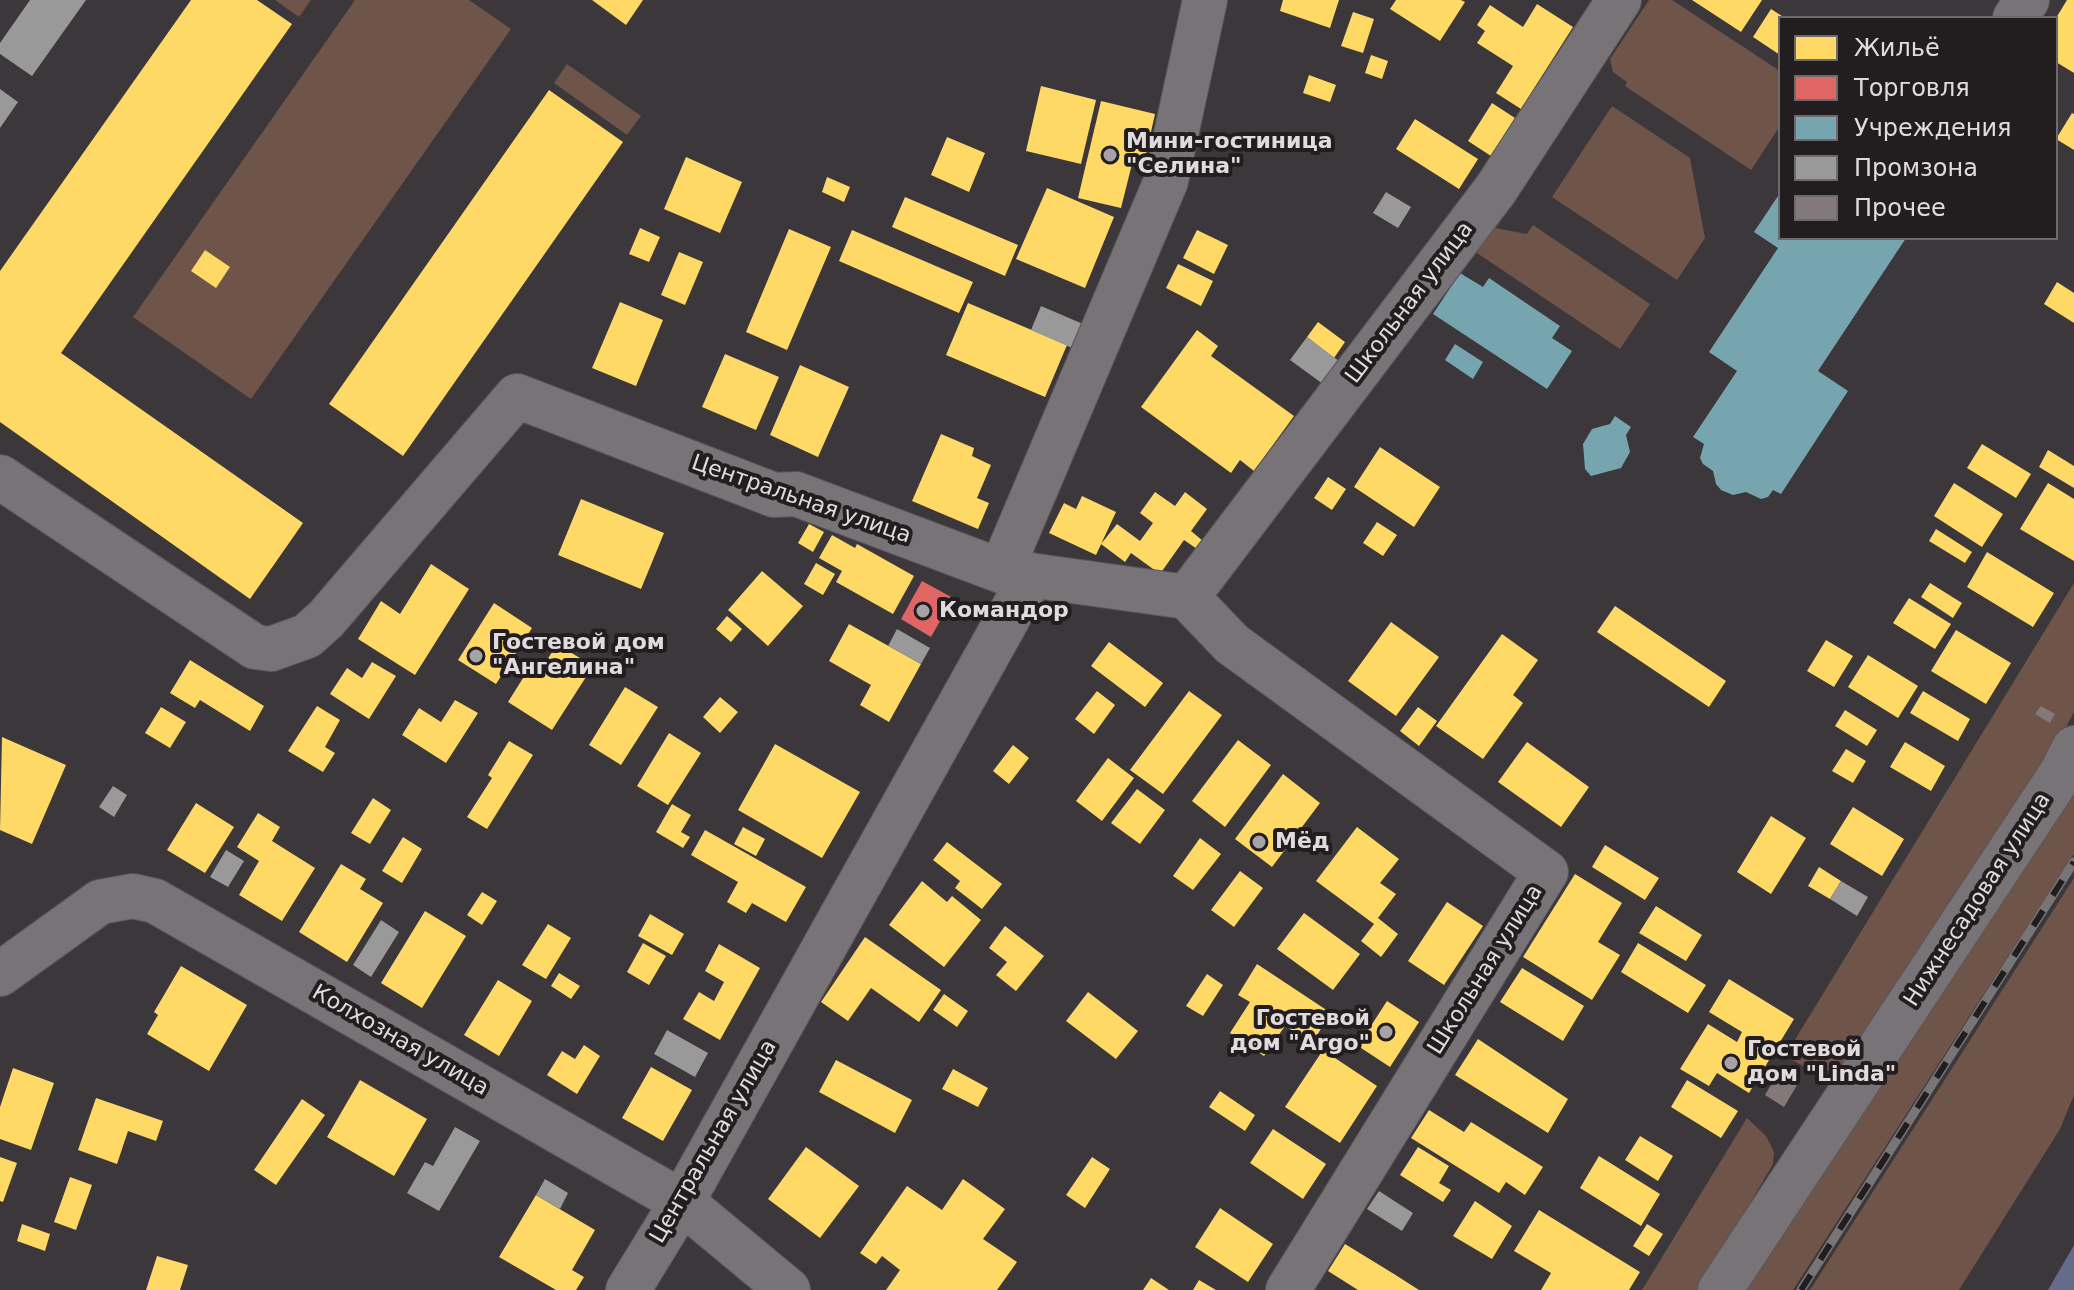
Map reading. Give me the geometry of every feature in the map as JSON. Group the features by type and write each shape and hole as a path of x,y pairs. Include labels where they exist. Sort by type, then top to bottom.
{"street":[{"name":"Центральная улица","path":"628,1290 682,1202 1016,573 1166,181 1205,0"},
{"name":"Школьная улица","path":"1288,1290 1546,872 1232,644 1187,597 1496,189 1619,0"},
{"name":"Центральная улица","path":"0,477 255,647 271,649 307,636 326,619 517,396 774,495 796,494 1016,573"},
{"path":"1016,573 1187,597"},
{"name":"Нижнесадовая улица","path":"1720,1290 2062,772 2074,748"},
{"name":"Колхозная улица","path":"0,974 100,902 121,897 144,897 155,901 682,1202 788,1290"}],"shaded area":[{"path":"275,0 311,0 299,17"},
{"path":"355,0 469,0 511,29 251,399 133,317"},
{"path":"1649,0 1672,0 1778,70 1778,129 1751,170 1625,86 1627,82 1613,72 1610,59"},
{"path":"567,64 641,116 627,135 554,83"},
{"path":"1612,106 1690,158 1705,238 1677,280 1552,197"},
{"path":"1533,225 1650,304 1620,349 1474,251 1490,227 1527,234"},
{"path":"2074,583 2074,712 2026,802 1842,1067 1812,1071 1785,1056"},
{"path":"2074,765 2074,854 1793,1290 1739,1290"},
{"path":"2074,878 2074,1095 2060,1129 1959,1290 1810,1290"},
{"path":"1747,1118 1766,1136 1774,1152 1773,1164 1699,1290 1642,1290"}],"water":[{"path":"2074,1245 2074,1290 2048,1290"}],"building: Жильё":[{"path":"191,0 257,0 292,24 61,353 303,523 250,599 0,422 0,271"},
{"path":"592,0 643,0 626,25"},
{"path":"1283,0 1339,0 1330,28 1280,11"},
{"path":"1396,0 1465,2 1440,41 1390,9"},
{"path":"1692,0 1762,0 1741,32"},
{"path":"2067,0 2074,0 2074,73 2058,63 2057,16"},
{"path":"1537,4 1573,27 1521,109 1496,93 1513,66 1477,43 1485,31 1477,25 1490,5 1523,27"},
{"path":"1771,9 1782,16 1778,16 1778,54 1753,37"},
{"path":"1353,12 1374,19 1363,53 1341,46"},
{"path":"1371,55 1388,61 1382,79 1365,73"},
{"path":"1309,75 1336,85 1330,102 1303,93"},
{"path":"1041,86 1096,100 1081,164 1026,151"},
{"path":"549,90 623,142 403,456 329,404"},
{"path":"1101,101 1155,114 1144,163 1133,160 1121,208 1078,198"},
{"path":"1492,103 1515,118 1491,156 1468,141"},
{"path":"2074,114 2074,150 2058,140"},
{"path":"1415,119 1478,159 1459,189 1396,149"},
{"path":"947,137 985,153 969,192 931,175"},
{"path":"686,157 742,182 720,233 664,209"},
{"path":"827,177 850,187 844,202 822,192"},
{"path":"1047,188 1114,217 1085,288 1016,259"},
{"path":"905,197 1018,245 1005,276 892,227"},
{"path":"640,228 660,237 649,262 629,254"},
{"path":"789,229 831,247 787,350 746,332"},
{"path":"852,230 973,282 959,313 839,261"},
{"path":"1197,230 1228,245 1214,274 1183,258"},
{"path":"205,250 230,267 216,288 191,271"},
{"path":"679,252 703,262 685,305 661,295"},
{"path":"1178,264 1213,281 1201,306 1166,288"},
{"path":"2057,282 2074,293 2074,323 2044,304"},
{"path":"620,302 663,320 636,386 592,368"},
{"path":"968,303 1067,345 1045,397 946,355"},
{"path":"1318,322 1345,342 1334,358 1307,337"},
{"path":"1197,330 1218,346 1211,356 1294,416 1254,471 1240,460 1231,473 1141,407"},
{"path":"725,354 779,377 756,430 702,407"},
{"path":"800,365 849,387 818,457 770,435"},
{"path":"941,434 974,448 972,456 991,465 977,498 989,503 978,529 912,501"},
{"path":"1982,444 2031,474 2016,498 1967,468"},
{"path":"1380,447 1440,487 1414,527 1354,487"},
{"path":"2048,450 2074,466 2074,488 2039,467"},
{"path":"1328,477 1346,489 1332,510 1314,498"},
{"path":"1954,483 2003,514 1982,547 1934,516"},
{"path":"2048,483 2074,499 2074,561 2020,529"},
{"path":"1155,492 1175,506 1185,492 1207,509 1191,531 1203,541 1197,549 1184,540 1160,574 1131,553 1125,562 1101,544 1117,524 1140,541 1153,523 1140,513"},
{"path":"1082,496 1116,512 1096,555 1049,533 1064,503 1076,509"},
{"path":"581,499 664,533 641,589 558,555"},
{"path":"1377,522 1397,535 1383,556 1363,543"},
{"path":"809,524 824,532 813,552 798,543"},
{"path":"1936,529 1972,552 1965,563 1929,541"},
{"path":"832,535 855,548 857,544 914,576 893,614 836,582 842,571 819,558"},
{"path":"1987,552 2054,593 2033,627 1967,587"},
{"path":"816,563 835,574 823,595 804,584"},
{"path":"431,564 469,589 415,675 358,639 381,601 400,614"},
{"path":"762,571 803,606 768,646 728,610"},
{"path":"1930,583 1962,603 1953,618 1921,597"},
{"path":"1909,598 1951,624 1935,649 1893,623"},
{"path":"494,603 532,628 496,684 458,660"},
{"path":"1615,606 1726,681 1709,707 1597,632"},
{"path":"727,616 742,629 731,642 716,629"},
{"path":"1391,622 1439,657 1396,716 1348,681"},
{"path":"849,624 921,664 889,722 860,705 871,685 829,661"},
{"path":"1956,630 2011,663 1986,704 1931,671"},
{"path":"1502,634 1538,660 1513,695 1523,703 1483,759 1436,726"},
{"path":"1826,640 1853,656 1834,687 1807,671"},
{"path":"1109,642 1163,683 1145,707 1091,666"},
{"path":"557,644 593,666 552,730 508,702 530,667 539,673"},
{"path":"1868,655 1918,686 1898,718 1848,687"},
{"path":"190,660 264,706 250,731 200,700 195,708 170,693"},
{"path":"372,662 396,676 369,719 330,694 347,668 362,678"},
{"path":"625,687 658,707 621,765 589,745"},
{"path":"1097,691 1115,705 1094,734 1075,719"},
{"path":"1189,691 1222,715 1163,794 1130,770"},
{"path":"1923,691 1970,719 1958,741 1910,713"},
{"path":"720,697 738,712 720,733 703,717"},
{"path":"455,700 478,713 446,763 402,735 419,708 441,722"},
{"path":"317,706 340,720 325,747 335,753 323,772 288,751"},
{"path":"161,707 186,722 170,748 145,733"},
{"path":"1418,707 1437,721 1419,746 1400,731"},
{"path":"1845,710 1877,730 1867,746 1835,726"},
{"path":"669,733 701,753 668,805 637,786"},
{"path":"2,737 66,765 32,844 0,830"},
{"path":"1238,740 1271,765 1225,827 1192,801"},
{"path":"509,741 533,755 487,829 467,817 492,778 488,775"},
{"path":"1527,742 1589,787 1561,827 1498,782"},
{"path":"1905,742 1945,766 1931,791 1890,767"},
{"path":"775,744 860,792 822,858 738,810"},
{"path":"1013,745 1029,758 1009,784 993,771"},
{"path":"1846,749 1866,761 1853,783 1832,771"},
{"path":"1108,758 1134,778 1102,821 1076,801"},
{"path":"1283,774 1320,803 1272,867 1235,839"},
{"path":"1137,789 1165,810 1140,844 1111,823"},
{"path":"373,798 391,810 370,844 351,833"},
{"path":"196,803 234,827 205,873 167,850"},
{"path":"672,804 691,815 681,832 690,837 683,848 656,832"},
{"path":"1853,807 1904,839 1882,876 1830,844"},
{"path":"258,813 280,827 272,841 315,868 282,921 239,895 259,861 237,847"},
{"path":"1771,816 1806,838 1771,894 1737,872"},
{"path":"743,827 765,839 756,856 734,844"},
{"path":"1357,827 1399,859 1380,883 1396,894 1378,918 1398,934 1381,957 1361,941 1374,924 1316,881"},
{"path":"705,830 806,887 786,922 752,903 746,913 727,902 738,882 691,855"},
{"path":"403,837 422,849 402,883 382,871"},
{"path":"1200,838 1221,854 1193,890 1173,876"},
{"path":"947,842 1002,884 982,909 955,888 960,881 933,860"},
{"path":"1605,845 1659,878 1645,900 1592,867"},
{"path":"341,864 366,879 360,889 383,903 347,962 299,932"},
{"path":"1819,867 1841,881 1830,899 1808,886"},
{"path":"1240,871 1263,888 1234,927 1211,910"},
{"path":"1575,874 1622,903 1598,942 1620,955 1592,1000 1523,957"},
{"path":"922,881 947,902 952,896 981,920 944,967 889,925"},
{"path":"482,892 497,901 482,925 467,915"},
{"path":"1447,902 1483,926 1444,985 1408,961"},
{"path":"1656,906 1702,935 1686,961 1639,933"},
{"path":"425,911 466,936 422,1008 381,983"},
{"path":"1304,913 1360,954 1333,990 1277,949"},
{"path":"650,914 684,934 672,955 638,936"},
{"path":"548,924 571,938 546,979 522,965"},
{"path":"1005,926 1044,956 1016,991 996,975 1007,962 989,948"},
{"path":"865,937 941,990 919,1022 871,988 848,1021 821,1002"},
{"path":"643,943 666,956 649,985 627,972"},
{"path":"1638,943 1706,985 1688,1013 1621,972"},
{"path":"719,944 760,968 720,1040 683,1019 699,992 714,1001 724,982 705,971"},
{"path":"1257,964 1331,1013 1312,1043 1285,1026 1264,1056 1230,1033 1250,1002 1238,995"},
{"path":"181,966 247,1005 209,1071 147,1034 158,1015 154,1012"},
{"path":"1522,968 1584,1006 1563,1041 1500,1002"},
{"path":"559,973 580,986 571,999 551,986"},
{"path":"1207,974 1223,985 1203,1016 1186,1006"},
{"path":"1729,979 1794,1019 1749,1093 1717,1073 1709,1086 1680,1069 1708,1024 1737,1042 1742,1032 1709,1012"},
{"path":"498,980 532,1001 499,1056 464,1035"},
{"path":"1088,992 1138,1031 1116,1059 1066,1021"},
{"path":"944,994 968,1011 957,1027 933,1010"},
{"path":"1387,1001 1419,1022 1390,1067 1358,1046"},
{"path":"1478,1039 1568,1099 1548,1133 1455,1075"},
{"path":"584,1045 600,1056 577,1094 547,1075 562,1051 575,1059"},
{"path":"1323,1050 1377,1086 1340,1143 1285,1107"},
{"path":"836,1060 912,1100 895,1133 819,1092"},
{"path":"651,1067 692,1090 663,1141 622,1118"},
{"path":"13,1068 54,1083 31,1150 0,1139 0,1107"},
{"path":"953,1069 988,1088 978,1107 942,1089"},
{"path":"360,1080 427,1119 394,1176 327,1137"},
{"path":"1687,1080 1738,1111 1721,1138 1671,1107"},
{"path":"1220,1091 1255,1115 1245,1131 1209,1107"},
{"path":"96,1098 163,1121 156,1141 128,1131 117,1164 78,1150"},
{"path":"302,1099 325,1115 276,1185 254,1170"},
{"path":"1429,1110 1464,1132 1471,1122 1543,1167 1525,1195 1506,1182 1499,1193 1411,1138"},
{"path":"1273,1129 1326,1164 1303,1199 1250,1163"},
{"path":"1640,1136 1673,1156 1658,1181 1625,1160"},
{"path":"806,1147 859,1186 820,1238 768,1199"},
{"path":"1418,1147 1449,1166 1439,1183 1451,1190 1443,1202 1400,1175"},
{"path":"1599,1156 1660,1194 1641,1226 1580,1188"},
{"path":"0,1157 17,1163 3,1202 0,1201"},
{"path":"1092,1157 1110,1169 1085,1208 1066,1195"},
{"path":"70,1177 92,1185 76,1230 54,1222"},
{"path":"963,1179 1005,1209 983,1239 1017,1262 997,1290 886,1290 900,1270 882,1256 876,1264 860,1253 907,1186 942,1210"},
{"path":"536,1195 595,1230 572,1270 584,1277 576,1290 556,1290 499,1257"},
{"path":"1475,1201 1512,1226 1492,1259 1453,1236"},
{"path":"1220,1208 1273,1244 1248,1282 1195,1247"},
{"path":"1539,1210 1640,1272 1629,1290 1541,1290 1551,1273 1514,1251"},
{"path":"22,1224 50,1234 45,1251 17,1241"},
{"path":"1647,1224 1663,1234 1649,1256 1633,1246"},
{"path":"1345,1244 1419,1290 1358,1290 1328,1271"},
{"path":"157,1256 188,1265 180,1290 146,1290"},
{"path":"1151,1278 1169,1290 1143,1290"},
{"path":"1199,1280 1216,1290 1193,1290"}],"building: Торговля":[{"path":"922,581 953,598 931,637 901,619"}],"building: Учреждения":[{"path":"1778,196 1778,240 1905,240 1818,371 1848,391 1781,494 1773,490 1768,497 1761,499 1746,492 1733,495 1721,490 1713,471 1700,458 1704,444 1693,437 1737,371 1709,352 1778,248 1754,232"},
{"path":"1460,273 1483,287 1489,278 1560,326 1552,338 1572,351 1547,389 1433,314"},
{"path":"1455,344 1483,362 1473,379 1445,360"},
{"path":"1615,416 1631,427 1626,435 1630,452 1621,468 1591,476 1585,469 1583,444 1592,429 1610,424"}],"building: Промзона":[{"path":"30,0 86,0 32,76 0,54 0,43"},
{"path":"0,89 18,102 0,128"},
{"path":"1386,192 1411,207 1398,228 1373,213"},
{"path":"1041,306 1083,324 1072,348 1031,330"},
{"path":"1307,337 1339,361 1323,384 1290,360"},
{"path":"897,629 930,648 921,664 888,646"},
{"path":"113,786 127,795 114,817 99,807"},
{"path":"226,850 244,861 228,887 210,877"},
{"path":"1841,881 1868,897 1857,916 1830,899"},
{"path":"381,920 399,932 371,977 353,965"},
{"path":"667,1030 708,1053 695,1077 654,1054"},
{"path":"455,1127 480,1141 439,1211 407,1193 425,1162 433,1166"},
{"path":"545,1179 568,1193 560,1209 536,1195"},
{"path":"1379,1191 1413,1213 1402,1231 1367,1209"}],"building: Прочее":[{"path":"2041,706 2055,714 2050,723 2035,714"},
{"path":"1781,1068 1800,1080 1784,1107 1765,1095"}],"railway":[{"path":"1801,1290 2074,862"}],"place":[{"name":"Мини-гостиница \"Селина\"","path":"1110,155"},
{"name":"Командор","path":"923,611"},
{"name":"Гостевой дом \"Ангелина\"","path":"476,656"},
{"name":"Мёд","path":"1259,842"},
{"name":"Гостевой дом \"Argo\"","path":"1386,1032"},
{"name":"Гостевой дом \"Linda\"","path":"1731,1063"}]}
